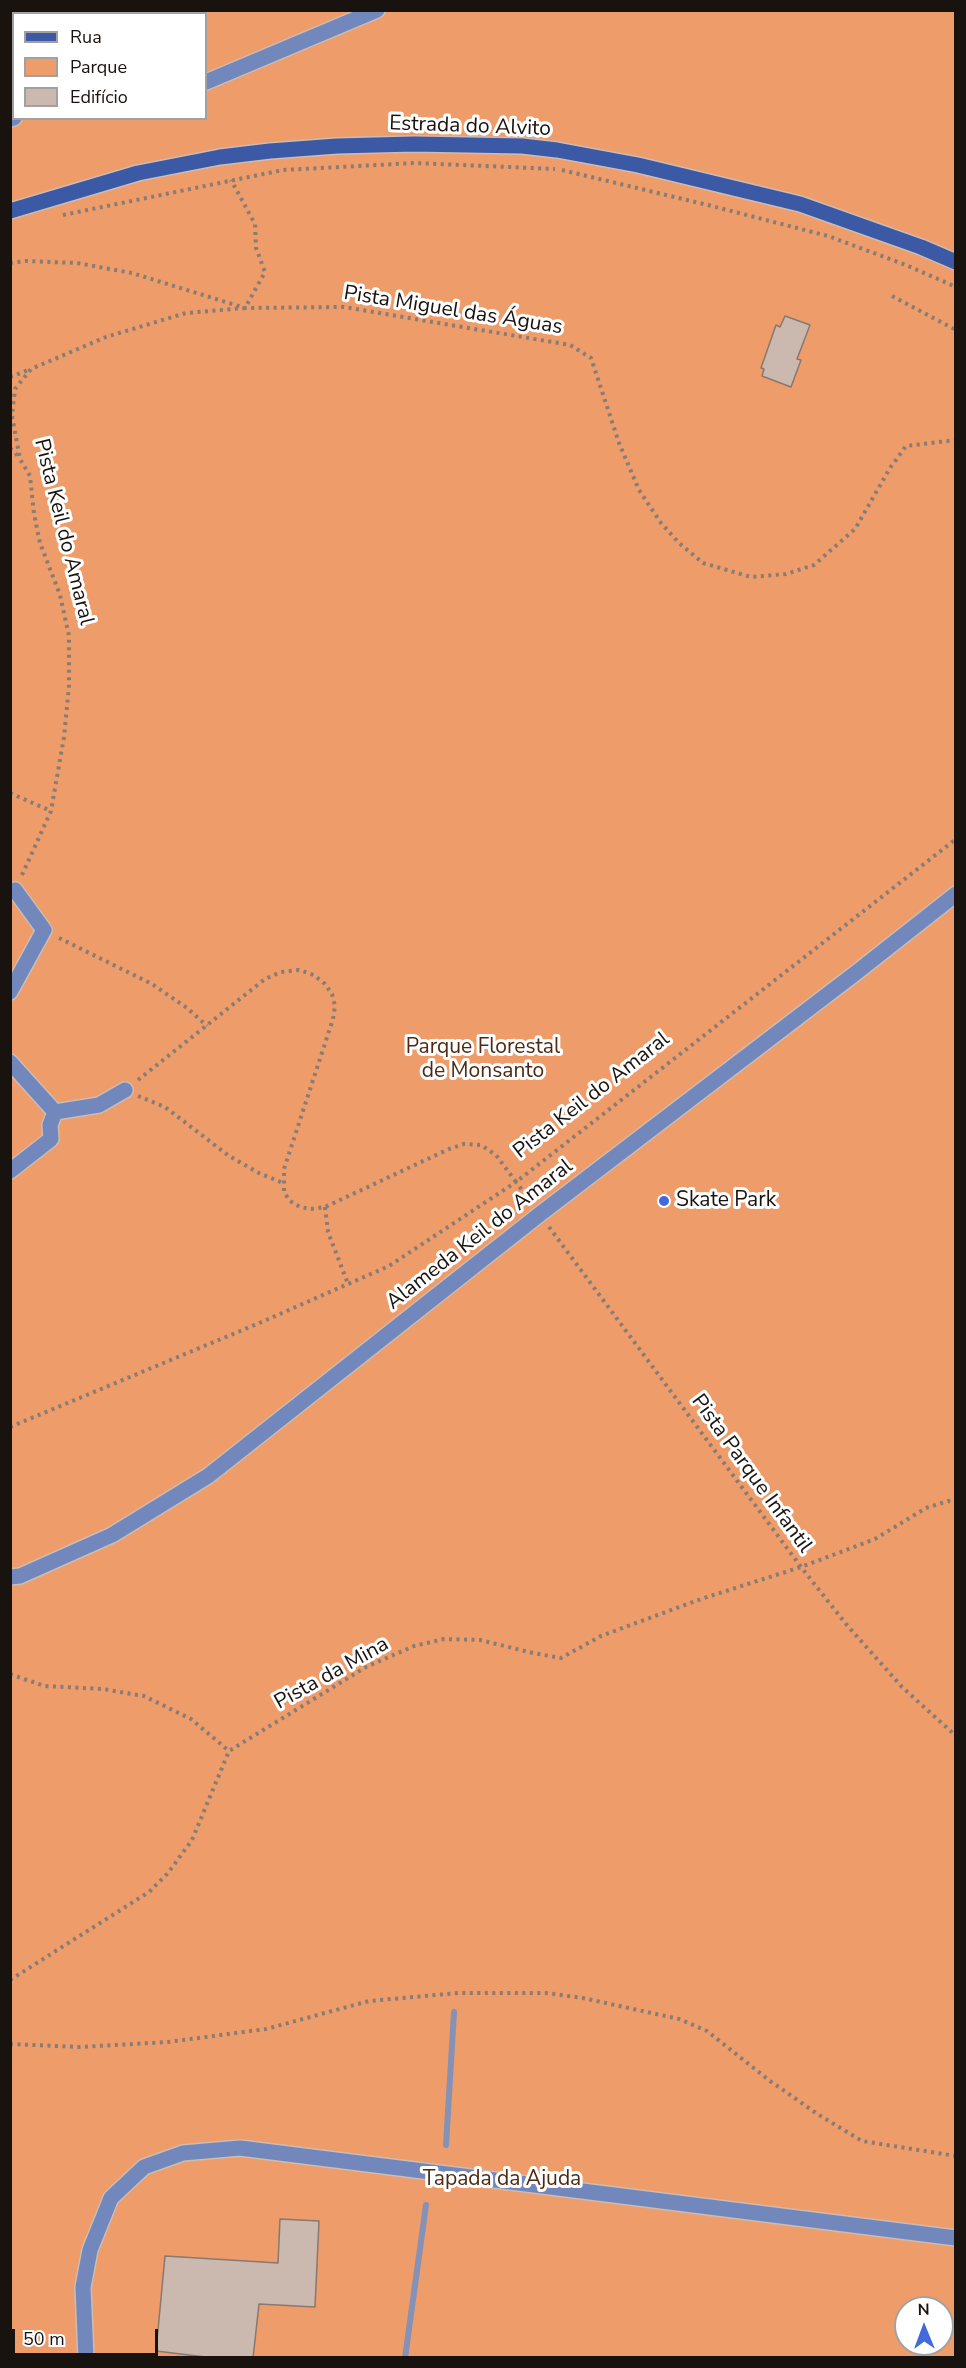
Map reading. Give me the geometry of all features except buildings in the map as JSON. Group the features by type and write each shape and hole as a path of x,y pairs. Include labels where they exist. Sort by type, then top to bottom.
{"street":[{"path":"207,81 377,10"},
{"name":"Estrada do Alvito","path":"10,211 138,173 220,157 337,146 414,144 522,146 638,165 789,201 888,235 956,262"},
{"name":"Alameda Keil do Amaral","path":"10,1577 20,1575 112,1535 208,1476 540,1214 956,894"},
{"path":"10,992 44,930 13,895"},
{"path":"10,1062 55,1112"},
{"path":"55,1112 99,1105 124,1090"},
{"path":"10,1171 51,1139 50,1125 55,1112"},
{"path":"86,2358 83,2287 90,2250 111,2198 144,2167 183,2153 240,2148 956,2238"}],"path":[{"path":"52,217 283,170 415,163 556,169 828,236 906,265 956,287"},
{"path":"10,377 106,337 186,314 245,308 265,272 256,248 255,224 231,180"},
{"name":"Pista Miguel das Águas","path":"10,263 26,261 77,263 132,273 245,308 344,307 570,345 591,358 618,443 639,490 661,522 679,543 703,563 751,577 786,574 814,565 855,529 890,468 906,446 956,440"},
{"path":"892,296 956,330"},
{"name":"Pista Keil do Amaral","path":"13,895 51,811 64,737 69,686 69,636 60,595 40,543 30,476 20,459 12,416 15,389 31,369"},
{"path":"10,448 20,459"},
{"path":"10,793 51,811"},
{"name":"Pista Keil do Amaral","path":"325,1208 464,1144 481,1145 496,1155 516,1182 807,960 956,839"},
{"path":"44,930 152,984 187,1008 207,1026"},
{"path":"283,1183 229,1156 165,1107 124,1090 265,980 281,972 298,970 314,975 326,984 332,994 334,1006 333,1019 284,1169 284,1192 290,1201 300,1207 325,1208 328,1232 348,1284"},
{"path":"10,1427 389,1266 516,1182"},
{"name":"Pista Parque Infantil","path":"516,1182 801,1567 846,1624 902,1687 956,1736"},
{"name":"Pista da Mina","path":"229,1751 366,1667 414,1646 444,1639 480,1640 561,1658 602,1636 875,1539 926,1508 948,1501 956,1503"},
{"path":"10,1674 44,1686 103,1689 144,1696 191,1719 229,1751 192,1840 168,1873 149,1892 10,1980"},
{"path":"10,2044 80,2047 168,2042 266,2029 369,2001 459,1993 546,1993 646,2010 679,2019 707,2031 770,2081 862,2141 956,2156"}],"green space":[{"name":"Parque Florestal de Monsanto","path":"11,11 955,11 955,2357 11,2358"}],"waterway":[{"path":"446,2145 454,2012"},
{"path":"405,2358 426,2205"}],"place":[{"name":"Skate Park","path":"664,1201"}],"park label":[{"name":"Tapada da Ajuda","path":"502,2180"}]}
